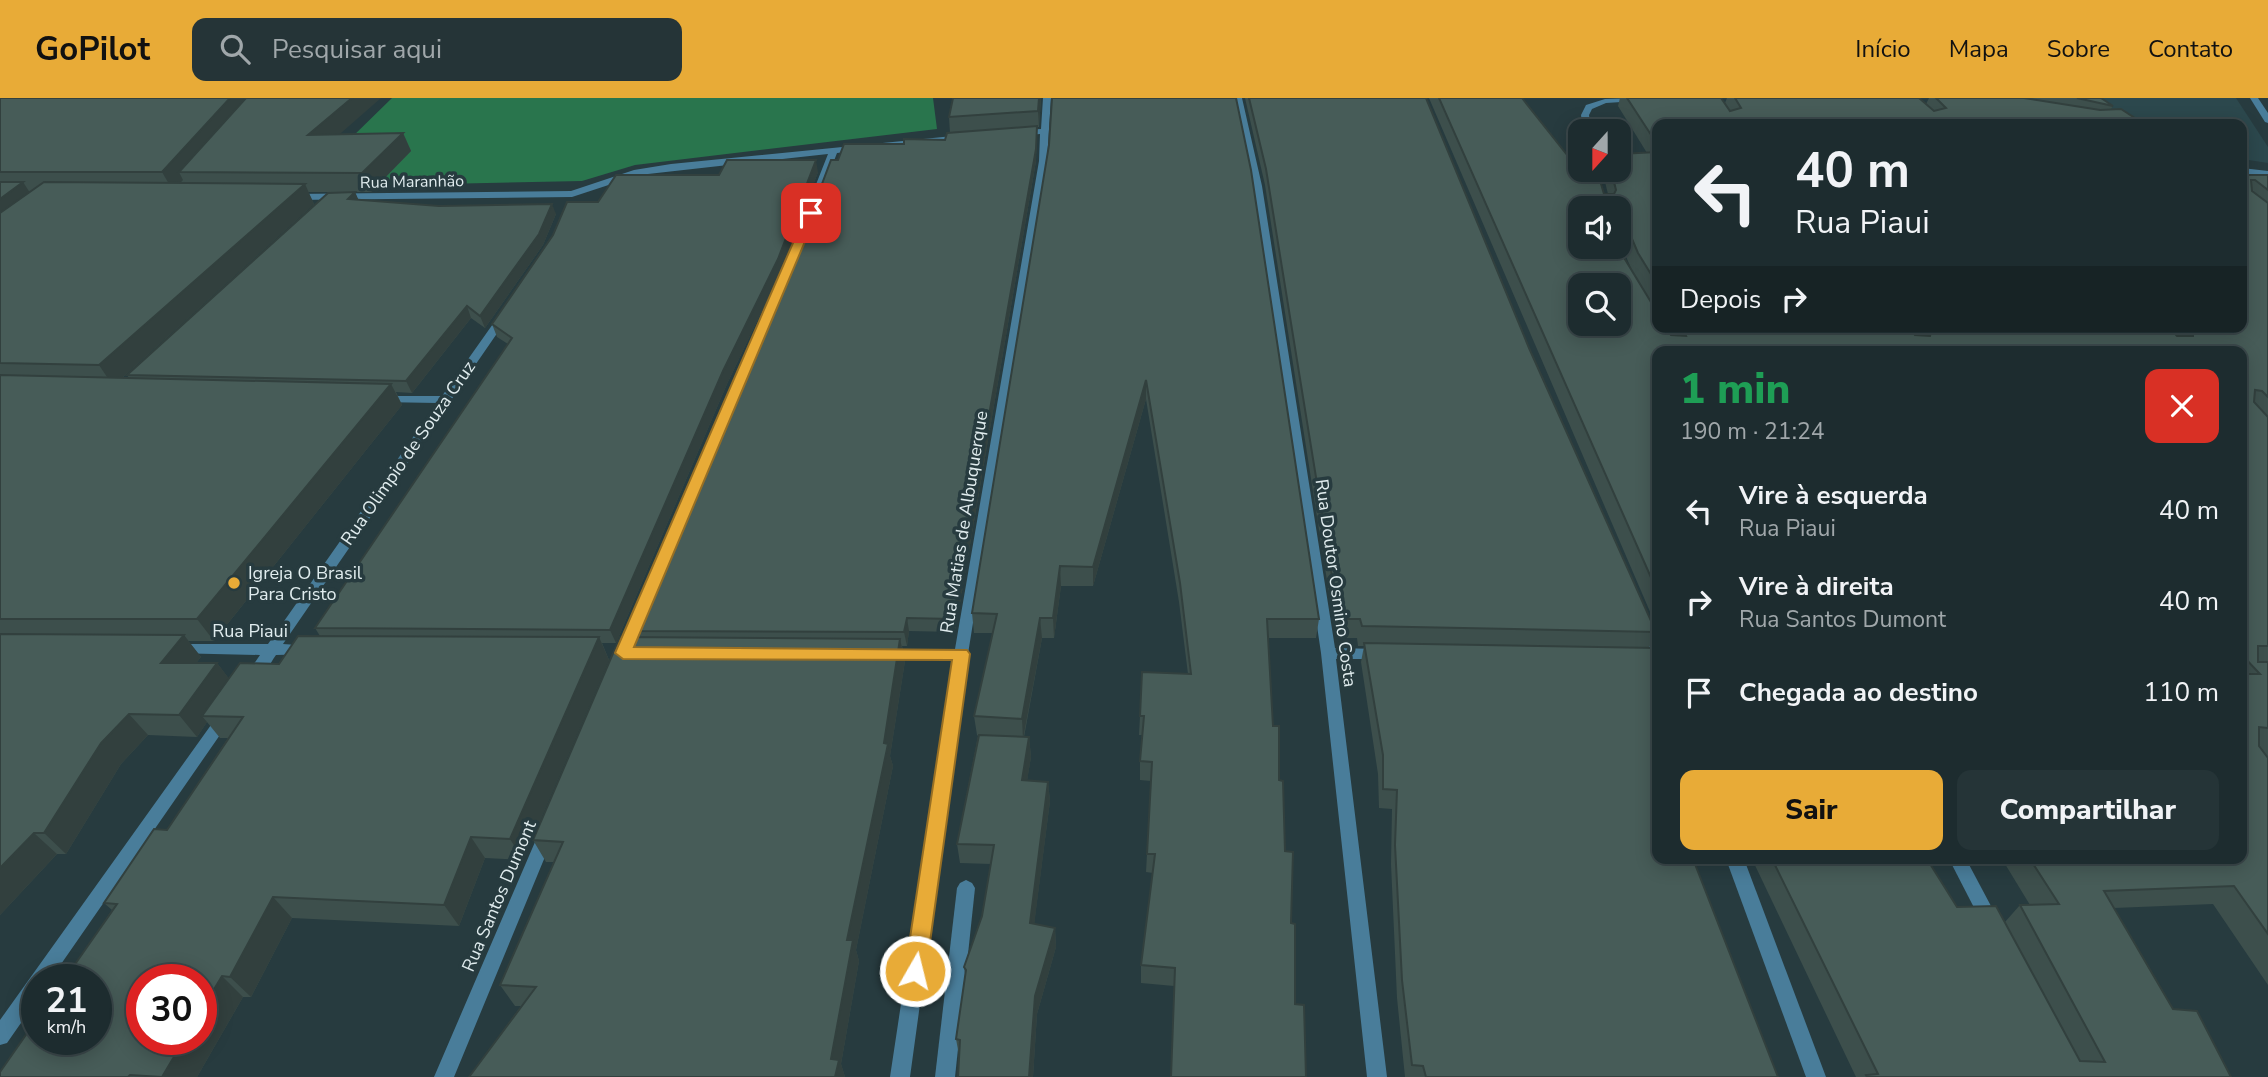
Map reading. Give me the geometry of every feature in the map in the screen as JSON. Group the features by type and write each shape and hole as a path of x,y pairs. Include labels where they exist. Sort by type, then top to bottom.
{"street":[{"name":"Rua Matias de Albuquerque","path":"900,1077 961,654 1046,131 1047,98"},
{"name":"Rua Doutor Osmino Costa","path":"1238,98 1257,187 1328,653 1377,1077"},
{"path":"2254,98 2268,120"},
{"path":"1586,119 1588,107 1605,100 1644,99"},
{"path":"1007,134 1046,131"},
{"name":"Rua Maranhão","path":"275,197 570,199 637,172 968,137"},
{"path":"776,297 834,150"},
{"path":"2247,171 2268,174"},
{"path":"320,207 330,198"},
{"name":"Rua Olimpio de Souza Cruz","path":"51,964 516,298"},
{"path":"365,398 445,400"},
{"path":"1641,613 1652,638"},
{"name":"Rua Piaui","path":"163,649 326,650"},
{"path":"1328,653 1397,655"},
{"path":"867,654 961,654"},
{"name":"Rua Santos Dumont","path":"444,1077 552,820"},
{"path":"1737,864 1816,1077"},
{"path":"1960,864 2002,944"},
{"path":"945,1077 966,888"},
{"name":"Rua Olimpio de Souza Cruz","path":"0,1036 21,1006"}],"shaded area":[{"path":"2052,98 2236,98 2268,147 2268,163 2247,160 2247,119 2120,119"}],"green space":[{"path":"392,98 933,98 937,129 635,165 582,181 301,187"}],"building":[{"path":"0,98 230,98 162,172 0,172"},
{"path":"246,98 352,98 308,135 403,133 362,173 179,172"},
{"path":"953,98 1039,98 1038,111 949,117"},
{"path":"1052,98 1236,98 1251,170 1319,619 1267,619 1273,726 1279,726 1279,780 1283,781 1285,851 1293,852 1291,923 1295,924 1295,1004 1304,1005 1306,1077 1171,1077 1175,968 1141,965 1155,854 1147,854 1152,762 1140,761 1144,716 1140,716 1142,672 1191,674 1180,583 1146,380 1093,567 1060,566 1053,618 1040,618 1022,719 974,716 997,614 972,613 1049,145"},
{"path":"1249,98 1426,98 1529,348 1652,623 1652,632 1362,626 1360,619 1339,619 1266,169"},
{"path":"1439,98 1522,98 1568,156 1568,182 1600,182 1604,194 1614,194 1614,182 1631,182 1631,153 1652,152 1652,276 1631,236 1631,196 1568,196 1568,259 1625,259 1652,304 1652,333 1671,335 2174,333 2177,336 2193,336 2193,333 2247,333 2247,175 2268,175 2268,190 2251,180 2252,191 2268,203 2268,397 2262,391 2255,390 2254,402 2268,417 2268,646 2258,646 2258,662 2268,662 2268,728 2259,727 2259,746 2268,758 2268,934 2234,886 2104,891 2173,1009 2197,1011 2231,1077 1867,1077 1866,1075 1878,1074 1774,864 1930,864 1957,907 1996,906 2080,1061 2105,1062 2020,905 2059,904 2033,864 2247,864 2247,674 2260,674 2247,660 2247,346 1652,346 1652,580"},
{"path":"1627,98 1721,98 1730,111 1741,108 1735,98 1919,98 1934,111 1946,108 1936,98 2024,98 2100,110 2121,109 2136,119 1652,119 1652,136"},
{"path":"2077,98 2101,98 2113,106"},
{"path":"1037,126 1036,149 953,619 907,618 904,632 630,631 740,373 793,261 831,160 838,160 844,144 904,144 904,139 945,140 947,133"},
{"path":"727,160 816,160 778,259 723,371 610,630 315,628 512,338 492,324 553,235 567,202 598,202 616,175 719,175"},
{"path":"0,182 23,182 0,199"},
{"path":"44,182 305,184 99,365 0,363 0,213"},
{"path":"355,192 348,199 439,206 552,204 539,234 480,316 467,306 406,381 127,375 328,193"},
{"path":"0,375 391,384 197,619 0,619"},
{"path":"0,634 184,635 161,663 217,663 179,715 129,714 101,743 44,833 34,833 0,868"},
{"path":"298,636 599,637 510,839 471,837 444,905 273,897 230,977 222,976 217,984 217,964 126,964 126,1055 175,1055 162,1077 0,1077 0,1072 21,1042 21,1055 112,1055 112,964 75,964 117,904 104,903 154,829 167,830 243,717 202,716 240,663 279,664"},
{"path":"620,637 900,639 884,743 888,744 847,940 853,940 831,1059 839,1060 835,1077 469,1077 536,987 500,985 563,842 533,840"},
{"path":"1364,643 1652,648 1652,864 1695,864 1778,1077 1426,1077 1423,1066 1412,1065 1402,980 1395,845 1397,790 1383,789 1383,755"},
{"path":"979,735 1029,737 1022,780 1048,782 1030,923 1055,928 1035,996 1029,1077 958,1077 960,1040 956,1039 966,970 964,967 982,916 994,845 957,844"}],"place":[{"name":"Igreja O Brasil Para Cristo","path":"234,583"}],"route":[{"path":"811,213 623,653 961,654 915,971"}]}
